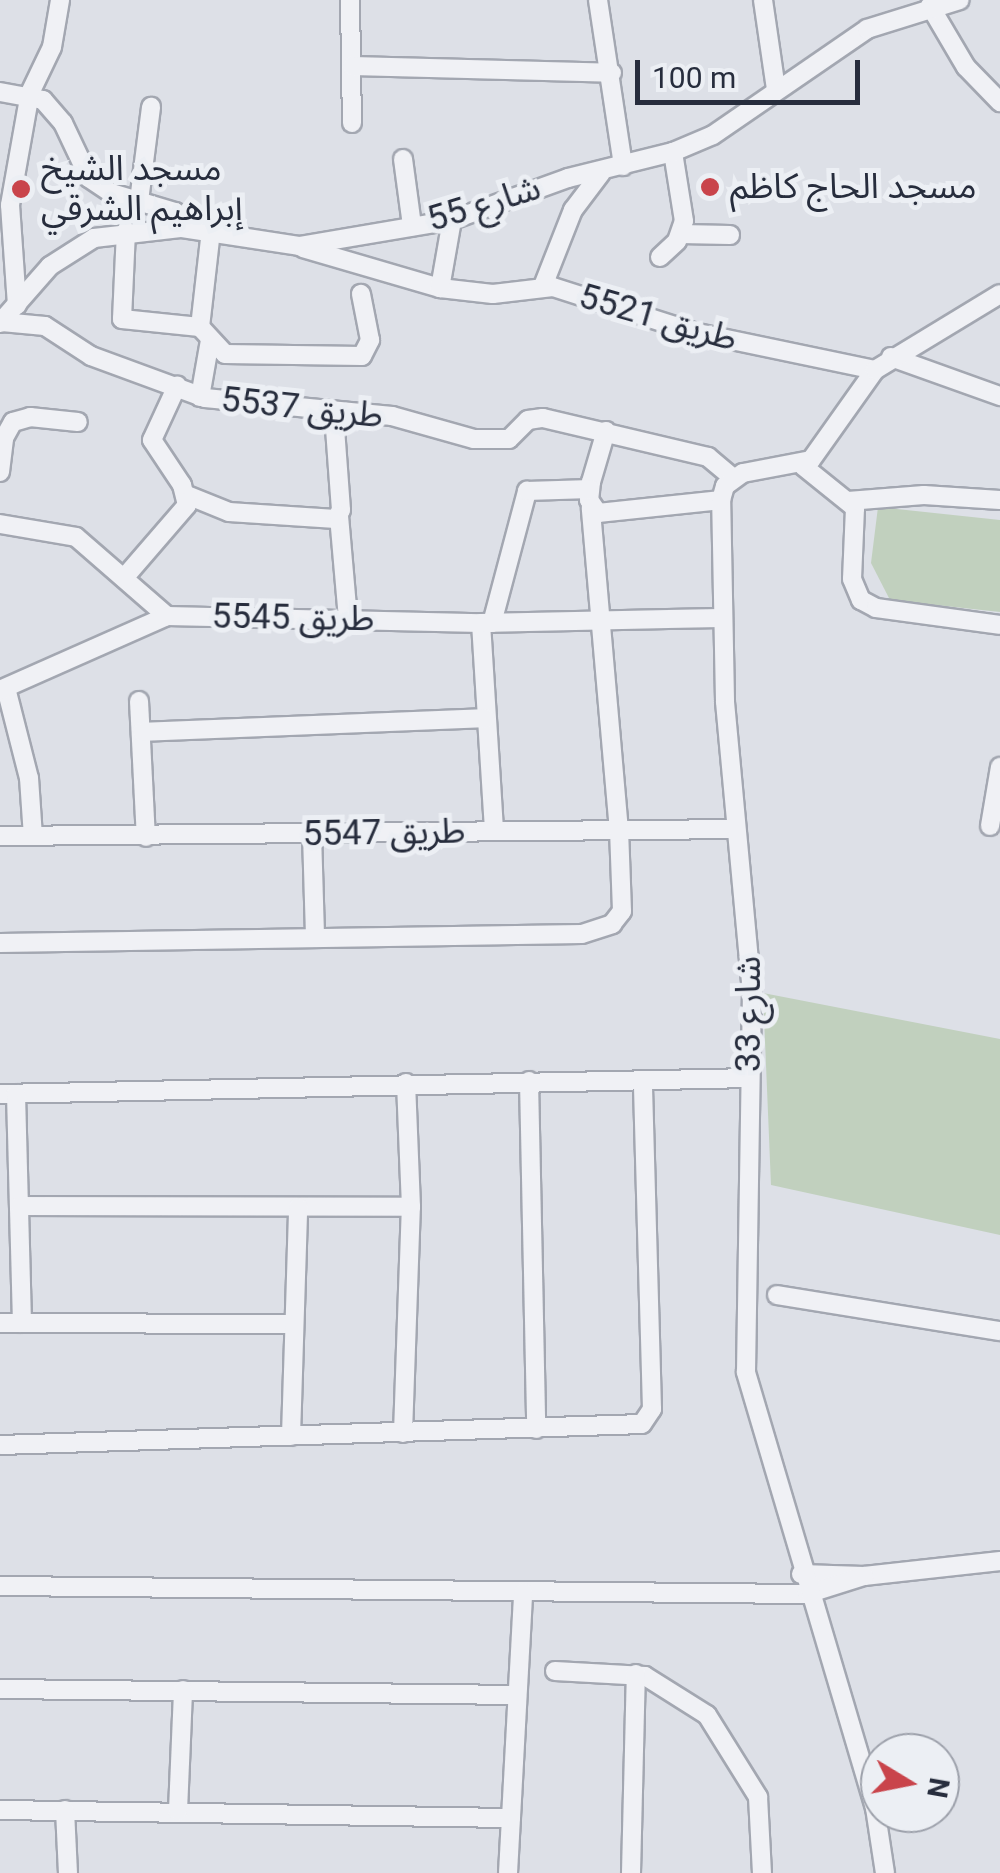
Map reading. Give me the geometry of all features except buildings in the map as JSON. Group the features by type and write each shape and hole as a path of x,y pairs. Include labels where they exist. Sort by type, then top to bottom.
{"street":[{"path":"17,305 5,205 30,93 52,47 60,0"},
{"path":"350,0 352,123"},
{"path":"598,0 612,73 622,166"},
{"path":"763,0 776,89"},
{"name":"شارع 55","path":"1,322 71,250 126,231 182,228 298,246 452,220 568,178 602,173 673,152 713,135 867,29 930,6 960,0"},
{"path":"930,6 966,67 1000,102"},
{"path":"352,66 612,73"},
{"path":"0,92 30,93 63,123 89,178 176,212 182,228"},
{"path":"140,201 151,107"},
{"path":"660,257 681,234 673,152"},
{"path":"403,159 412,226"},
{"path":"543,286 572,210 602,173"},
{"path":"568,178 572,210"},
{"path":"440,288 452,220"},
{"path":"126,231 122,319 205,333 232,356 362,356 370,340 361,294"},
{"path":"200,397 211,231"},
{"path":"681,234 730,235"},
{"name":"طريق 5521","path":"298,246 440,288 493,294 543,286 693,332 875,370"},
{"path":"733,478 803,466 875,370 1000,294"},
{"name":"طريق 5537","path":"1,322 46,326 92,356 200,397 334,415 392,416 474,439 508,439 532,418 708,457 733,478"},
{"path":"892,357 1000,396"},
{"path":"177,386 152,440 187,495 229,512 340,516"},
{"path":"334,415 348,619"},
{"path":"0,472 4,438 14,422 30,417 78,422"},
{"path":"0,942 582,934 612,924 622,910 619,831 591,499 606,432"},
{"path":"803,466 848,501 859,518 852,579 861,600 1000,625"},
{"name":"شارع 33","path":"733,478 721,500 720,618 736,829 750,950 746,1372 802,1574 874,1808 885,1873"},
{"path":"494,832 486,718 486,623 527,491 591,499 618,514 721,500"},
{"path":"124,578 183,515 187,495"},
{"path":"848,501 924,495 1000,500"},
{"path":"0,524 62,531 167,616"},
{"name":"طريق 5545","path":"3,689 167,616 486,623 720,618"},
{"path":"3,689 29,778 33,836"},
{"path":"138,701 146,837"},
{"path":"142,732 486,718"},
{"path":"990,826 1000,767"},
{"name":"طريق 5547","path":"0,836 736,829"},
{"path":"312,834 316,937"},
{"path":"22,1323 20,1206 8,1094 749,1078"},
{"path":"0,1445 637,1426 652,1409 643,1080"},
{"path":"529,1082 536,1429"},
{"path":"403,1433 410,1207 406,1084"},
{"path":"20,1206 410,1207"},
{"path":"291,1436 298,1208"},
{"path":"777,1295 1000,1331"},
{"path":"0,1323 294,1324"},
{"path":"802,1574 864,1576 1000,1561"},
{"path":"0,1586 808,1594 864,1576"},
{"path":"508,1873 522,1592"},
{"path":"555,1671 636,1674 686,1697 724,1737 762,1810 762,1873"},
{"path":"631,1873 636,1674"},
{"path":"0,1689 517,1695"},
{"path":"178,1811 183,1690"},
{"path":"0,1810 511,1818"},
{"path":"65,1810 68,1873"}],"green space":[{"path":"878,507 1000,520 1000,612 890,600 871,563"},
{"path":"763,993 1000,1039 1000,1235 771,1185"}],"place":[{"name":"مسجد الحاج كاظم","path":"710,187"},
{"name":"مسجد الشيخ إبراهيم الشرقي","path":"21,189"}]}
